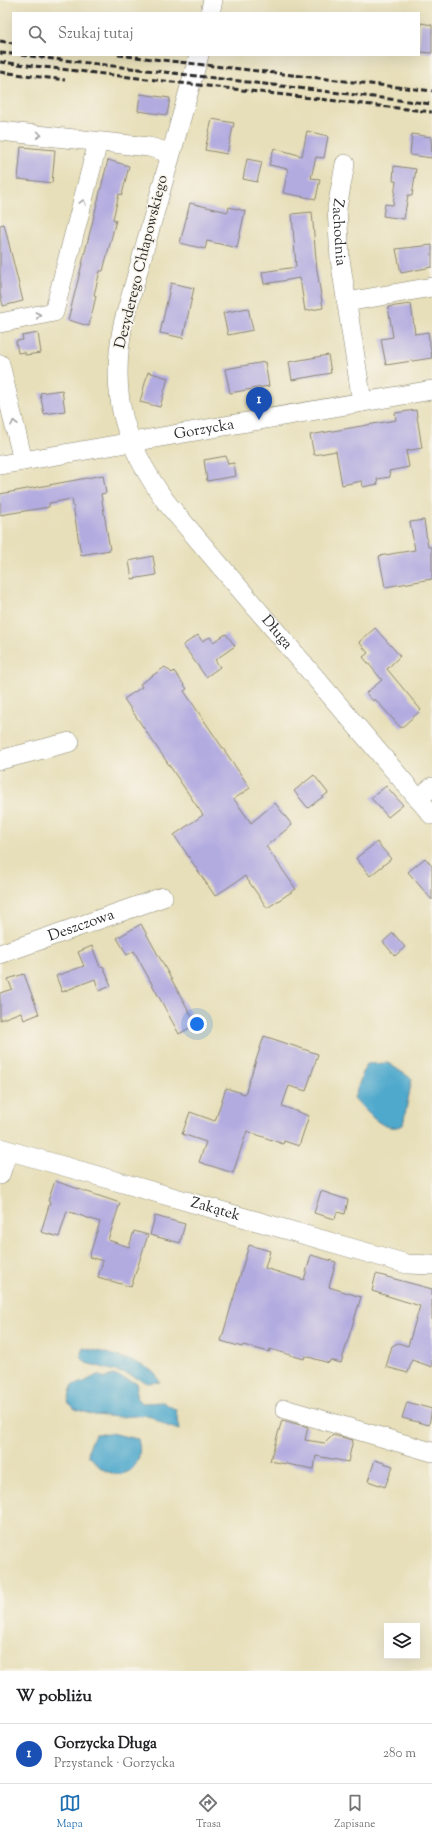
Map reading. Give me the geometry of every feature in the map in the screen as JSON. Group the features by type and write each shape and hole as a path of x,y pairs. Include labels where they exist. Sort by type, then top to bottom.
{"street":[{"path":"210,12 214,0"},
{"name":"Dezyderego Chłapowskiego","path":"131,442 124,423 118,393 117,354 132,290 199,56"},
{"path":"0,131 149,147 170,154"},
{"path":"0,323 54,312 98,142"},
{"name":"Zachodnia","path":"345,164 337,208 340,259 362,402"},
{"path":"347,302 432,287"},
{"path":"0,364 23,461"},
{"name":"Gorzycka","path":"0,465 432,390"},
{"name":"Długa","path":"131,442 143,468 166,502 425,793 432,815"},
{"path":"0,760 70,742"},
{"name":"Deszczowa","path":"0,954 162,897"},
{"path":"0,1175 4,1150"},
{"name":"Zakątek","path":"4,1150 408,1264 432,1265"},
{"path":"285,1409 432,1452"}],"water":[{"path":"388,1063 412,1079 403,1125 396,1127 389,1127 376,1120 354,1098 366,1064"},
{"path":"83,1348 99,1351 132,1361 150,1370 155,1374 160,1382 148,1383 130,1375 86,1363 81,1357"},
{"path":"97,1375 105,1378 113,1375 137,1383 136,1397 141,1403 163,1402 176,1410 179,1430 165,1425 149,1415 119,1417 94,1415 75,1409 68,1402 72,1385 84,1382"},
{"path":"110,1433 138,1439 140,1448 137,1463 127,1472 120,1474 104,1470 88,1455 90,1443 96,1434"}],"building":[{"path":"421,23 432,25 432,53 420,52"},
{"path":"140,94 170,98 167,115 138,111"},
{"path":"212,119 234,123 227,154 205,150"},
{"path":"307,131 328,136 324,158 316,157 311,178 320,179 316,199 283,193 288,169 269,165 274,148 302,156"},
{"path":"412,134 431,137 432,158 410,155"},
{"path":"21,147 55,150 52,183 18,179"},
{"path":"247,159 262,162 257,182 243,179"},
{"path":"108,160 129,166 122,195 119,194 113,219 116,220 103,271 100,271 89,326 68,320"},
{"path":"394,166 416,169 412,196 408,195 404,219 383,216 385,204 393,205 396,181 393,181"},
{"path":"190,203 228,212 229,207 245,211 237,248 207,241 205,249 180,243"},
{"path":"312,212 317,270 323,308 305,311 300,278 264,284 262,272 296,267 292,214"},
{"path":"4,224 23,301 3,306 0,294 0,225"},
{"path":"432,245 432,267 401,273 396,249"},
{"path":"171,283 194,288 183,338 160,333"},
{"path":"411,304 415,334 428,332 432,358 386,365 381,339 393,337 388,307"},
{"path":"248,308 253,330 228,335 223,313"},
{"path":"38,333 41,353 25,355 25,352 18,353 16,341 23,340 22,336"},
{"path":"328,355 331,373 292,380 289,362"},
{"path":"265,362 269,386 230,393 225,369"},
{"path":"148,372 168,378 160,407 140,402"},
{"path":"62,390 65,411 44,414 40,393"},
{"path":"416,410 422,448 406,451 409,467 389,471 390,477 377,479 378,484 363,487 362,481 342,485 336,451 314,455 310,435 396,420 395,413"},
{"path":"226,456 228,464 234,463 236,476 207,481 204,460"},
{"path":"103,475 106,493 101,494 110,550 81,555 72,499 49,503 49,507 0,515 0,494"},
{"path":"424,520 428,547 432,547 432,579 385,587 379,556 415,550 410,522"},
{"path":"153,556 156,575 132,579 129,561"},
{"path":"375,628 400,656 387,669 421,710 401,728 375,699 373,701 366,693 382,680 363,657 368,653 359,642"},
{"path":"226,634 235,646 215,660 220,667 206,677 183,645 198,635 202,641 210,637 213,642"},
{"path":"165,667 172,673 174,671 187,689 184,691 250,788 234,799 251,823 275,803 292,825 266,846 296,889 267,908 245,876 215,896 174,835 203,815 124,699 142,687 140,684"},
{"path":"314,775 328,793 308,808 294,791"},
{"path":"386,786 403,805 388,817 371,798"},
{"path":"377,842 391,859 370,876 356,858"},
{"path":"425,858 432,866 432,900 408,872"},
{"path":"141,924 196,1024 179,1034 134,951 127,955 117,938"},
{"path":"393,933 405,947 395,956 383,942"},
{"path":"92,946 100,967 103,966 111,986 99,991 95,979 62,992 56,976 84,966 78,952"},
{"path":"24,974 39,1014 24,1020 21,1012 0,1020 0,993 12,989 8,979"},
{"path":"264,1036 318,1054 306,1091 289,1086 282,1106 309,1116 299,1146 284,1141 283,1144 247,1131 233,1173 199,1162 206,1142 182,1134 190,1112 215,1121 226,1088 245,1094"},
{"path":"55,1181 120,1203 108,1240 129,1247 134,1231 148,1235 131,1287 98,1277 103,1261 89,1257 100,1222 67,1211 59,1237 41,1232 50,1202 48,1201"},
{"path":"321,1191 348,1200 345,1214 337,1212 335,1219 314,1213"},
{"path":"155,1216 185,1224 180,1243 150,1235"},
{"path":"249,1245 270,1251 265,1268 304,1280 311,1255 336,1262 329,1287 361,1297 341,1363 330,1360 329,1363 305,1356 304,1359 270,1349 269,1352 221,1341"},
{"path":"376,1274 432,1289 432,1367 412,1360 408,1373 386,1367 392,1346 398,1343 408,1346 420,1306 372,1291"},
{"path":"407,1402 432,1409 429,1425 402,1418"},
{"path":"282,1420 308,1427 305,1440 325,1443 333,1435 353,1440 348,1462 316,1456 314,1469 270,1461"},
{"path":"375,1460 393,1466 385,1487 368,1481"}],"railway":[{"path":"0,41 12,43"},
{"path":"0,53 12,54"},
{"path":"29,56 432,104"},
{"path":"127,56 432,91"},
{"path":"0,62 432,112"},
{"path":"0,72 65,80"}],"place":[{"name":"Gorzycka Długa","path":"259,420"}]}
